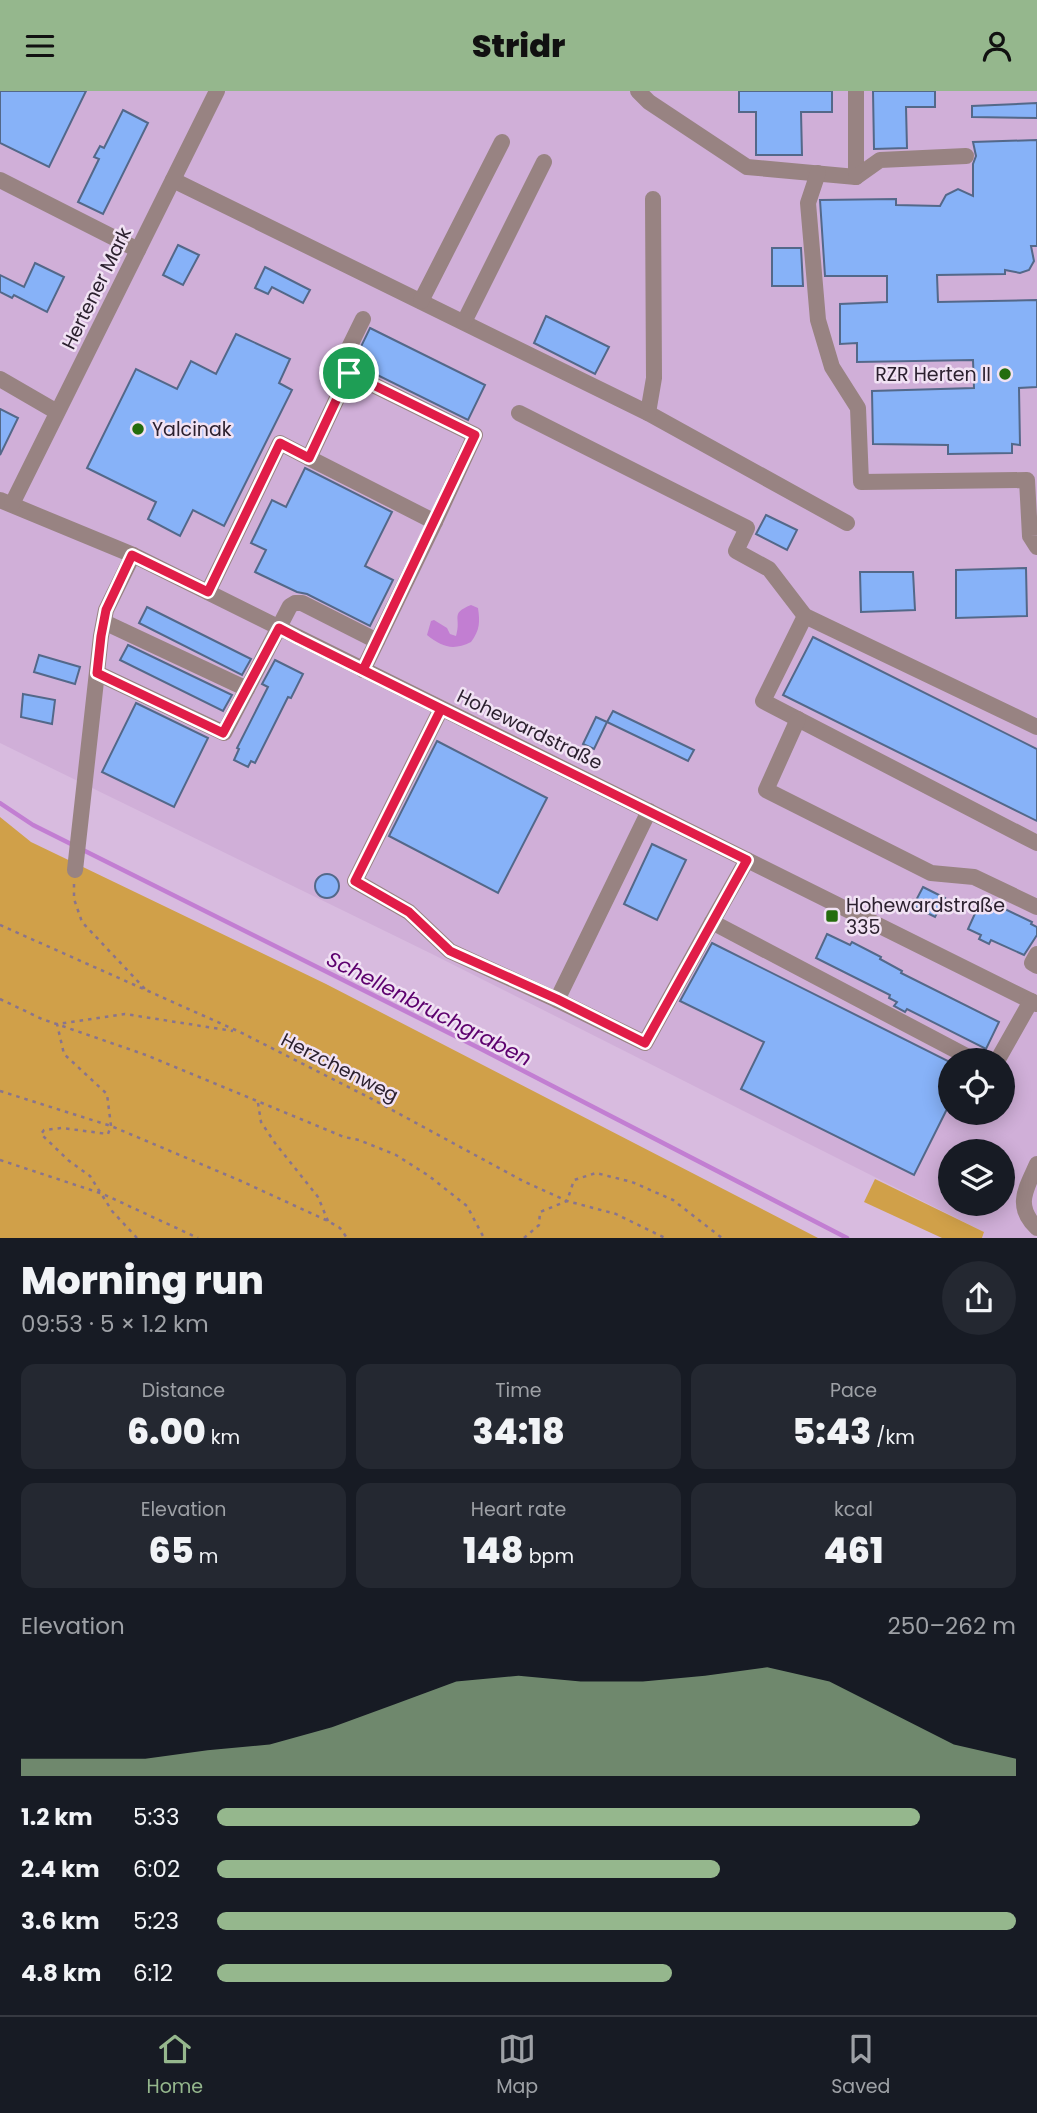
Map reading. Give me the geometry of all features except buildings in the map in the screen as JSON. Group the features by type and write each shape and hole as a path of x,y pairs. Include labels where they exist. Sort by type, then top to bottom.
{"street":[{"name":"Hertener Mark","path":"6,502 57,412 217,91"},
{"path":"639,91 649,102 747,167 856,177 880,160 966,156"},
{"path":"856,91 856,177"},
{"path":"421,301 502,142"},
{"path":"464,322 544,162"},
{"path":"818,173 808,203 818,320 832,367 858,408 861,482 1027,480 1030,537 1037,547"},
{"path":"0,180 138,250"},
{"path":"173,180 648,413 847,523"},
{"path":"648,413 654,377 653,199"},
{"path":"363,319 339,368 475,435 363,670"},
{"path":"309,458 349,373"},
{"path":"0,379 57,412"},
{"path":"519,413 747,528 736,551 769,569 804,616 1037,727"},
{"path":"208,592 280,443 435,522"},
{"name":"Hohewardstraße","path":"6,502 132,555 208,592 1034,1003"},
{"path":"75,870 106,610 132,555"},
{"path":"97,673 223,733 290,606 295,603 302,603 377,641"},
{"path":"804,616 763,701 1037,843"},
{"path":"104,622 247,689"},
{"path":"441,709 355,881 409,912 450,951 557,999 645,1043 747,860"},
{"path":"798,719 766,790 931,873 974,877 1037,907"},
{"path":"557,999 649,811"},
{"path":"712,922 951,1048"},
{"path":"1037,954 1032,963 1037,966"},
{"path":"1005,1048 1034,1003"},
{"path":"1037,1164 1024,1194 1023,1205 1028,1219 1037,1228"}],"path":[{"path":"75,870 74,899 82,922 148,991"},
{"name":"Herzchenweg","path":"0,925 240,1032 370,1098 523,1181 567,1201 615,1214 665,1238"},
{"path":"0,999 57,1024 146,1055 344,1137 396,1155 467,1206 484,1238"},
{"path":"57,1024 125,1014 240,1032"},
{"path":"57,1024 64,1054 107,1094 111,1126 108,1134 62,1128 44,1130 41,1134 68,1160 90,1176 112,1211 137,1238"},
{"path":"0,1091 111,1126 241,1181 328,1221 340,1228 346,1238"},
{"path":"258,1102 261,1122 318,1197 328,1221"},
{"path":"0,1160 103,1194 198,1238"},
{"path":"524,1238 539,1225 540,1212 567,1201 574,1180 596,1173 632,1182 673,1200 722,1238"}],"shaded area":[{"path":"0,91 1037,91 1037,1238 982,1238 984,1232 952,1216 1015,1216 1015,1139 938,1139 938,1209 432,954 0,743"},
{"path":"471,605 478,608 479,622 471,642 448,646 427,635 431,621 434,620 456,636 458,614"},
{"path":"0,817 31,842 326,984 818,1238 0,1238"},
{"path":"875,1179 938,1210 938,1216 951,1216 984,1232 982,1238 942,1238 864,1202"}],"waterway":[{"name":"Schellenbruchgraben","path":"0,803 33,825 479,1048 847,1238"}],"place":[{"name":"RZR Herten II","path":"1005,374"},
{"name":"Yalcinak","path":"138,429"},
{"name":"Hohewardstraße 335","path":"832,916"}],"route":[{"path":"349,373 475,435 363,670 747,860 645,1043 557,999 450,951 409,912 355,881 441,709 298,638 279,628 223,733 97,673 106,610 132,555 208,592 280,443 309,458 349,373"}]}
